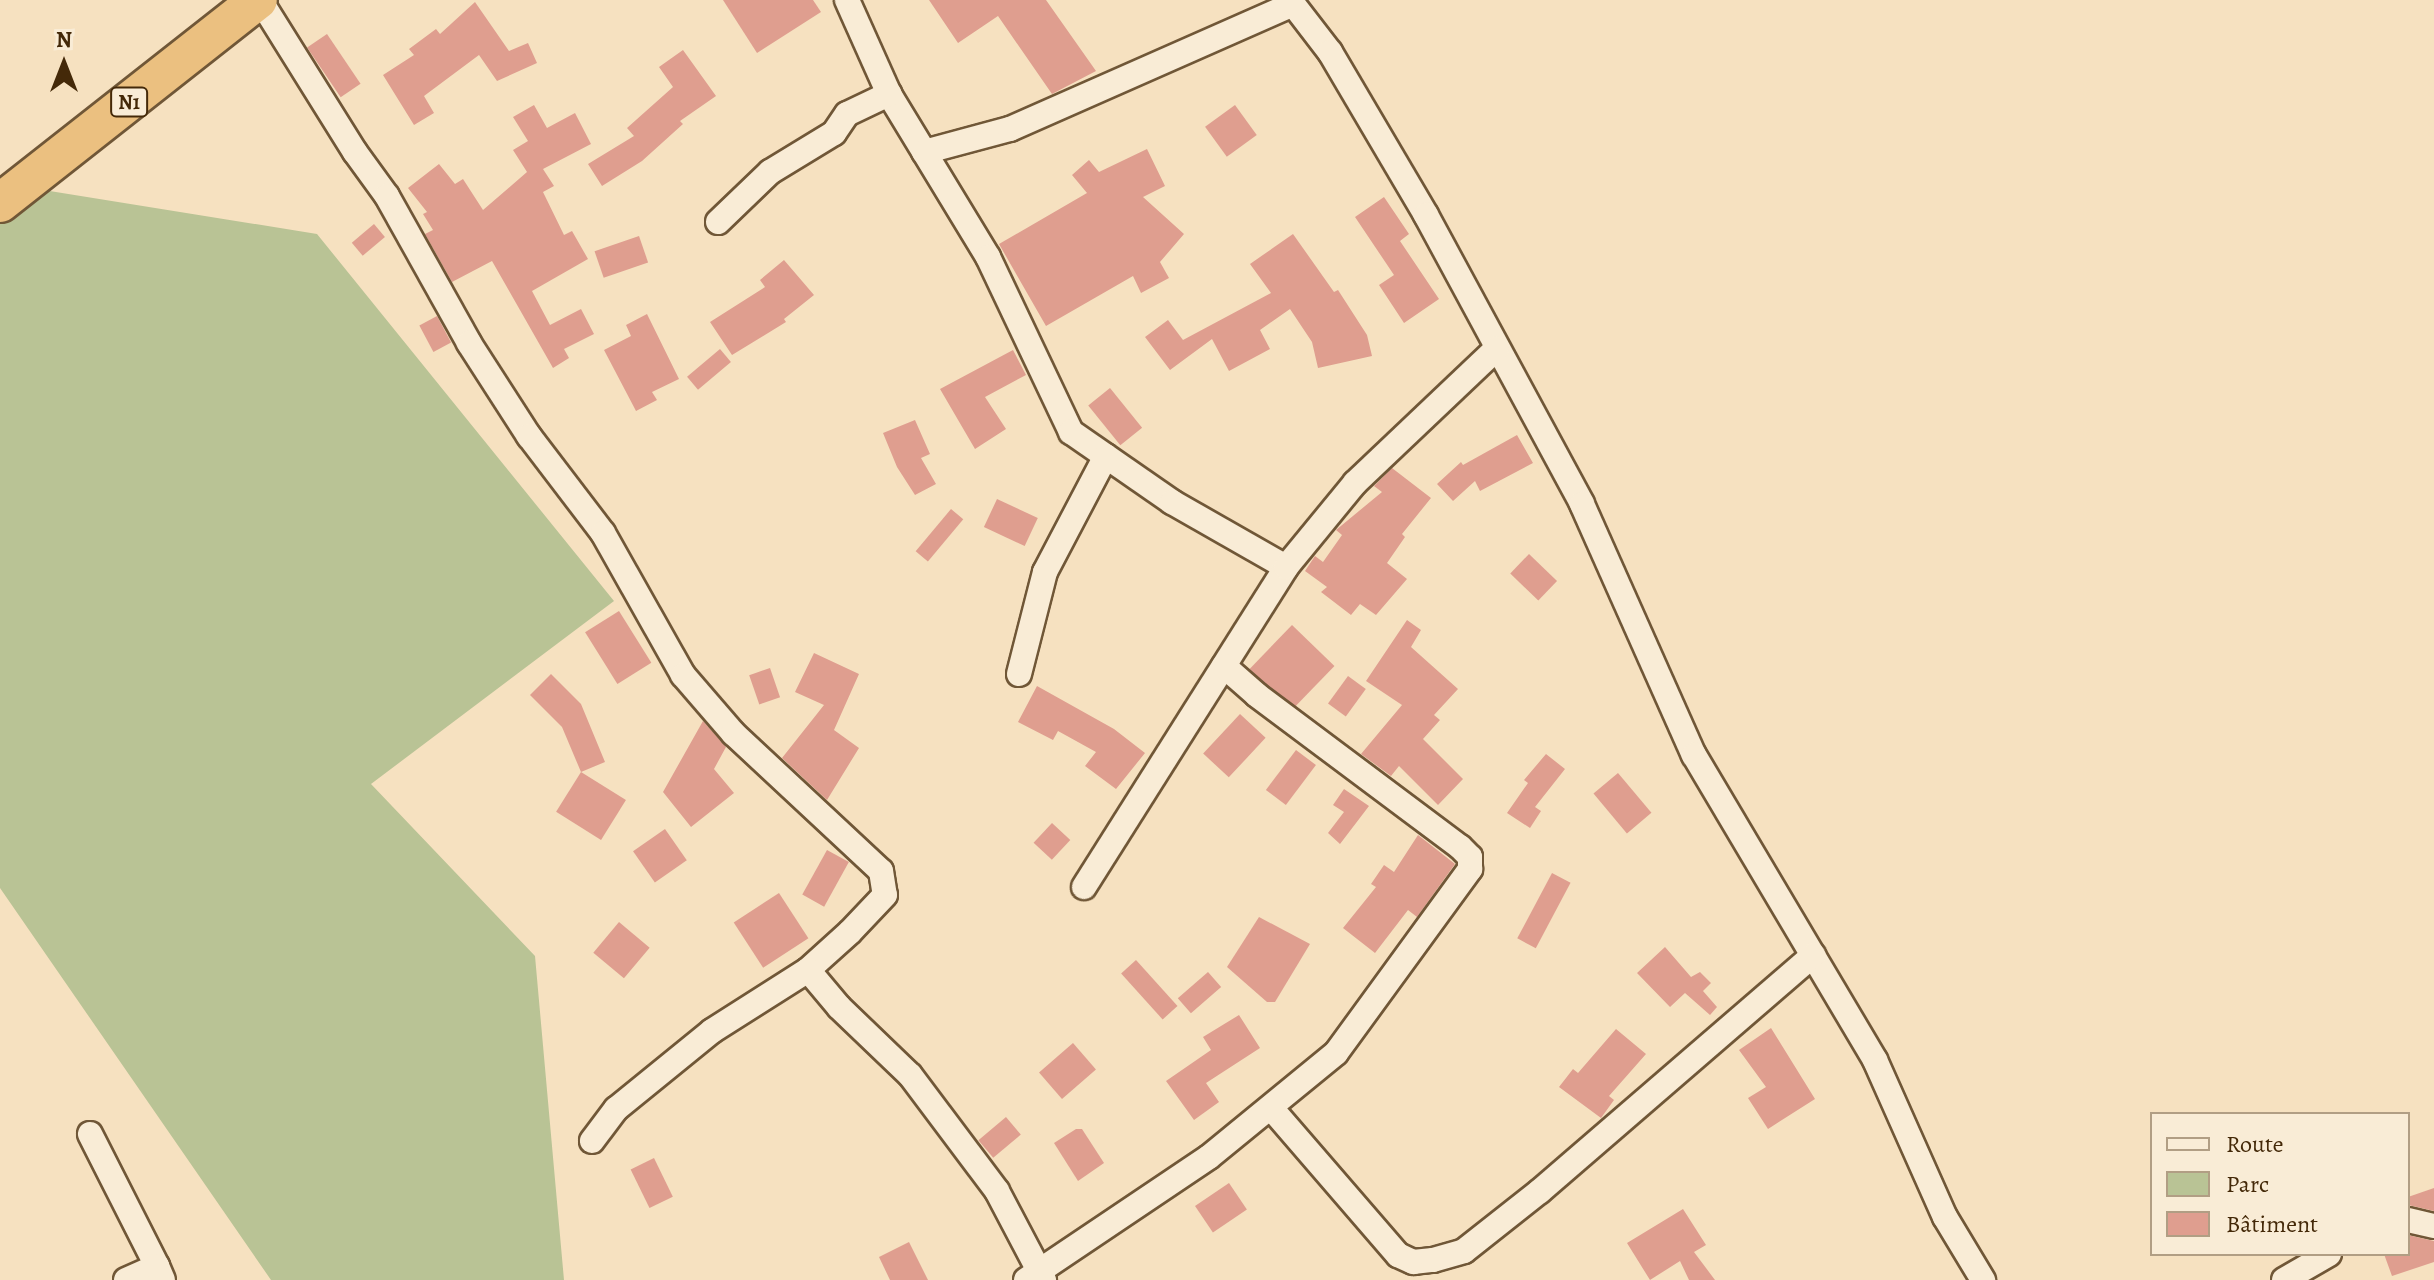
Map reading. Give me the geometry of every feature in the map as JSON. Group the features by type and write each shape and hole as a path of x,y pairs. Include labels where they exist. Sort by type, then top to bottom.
{"highway":[{"name":"N1","path":"0,203 259,0"}],"street":[{"path":"259,0 355,152 387,196 469,343 520,423 603,533 683,675 733,733 881,871 885,895 808,970 712,1031 616,1109 592,1141"},
{"path":"847,0 889,94 988,257 1071,432 1172,502 1286,567"},
{"path":"924,152 1010,129 1296,2 1330,52 1410,187 1582,504 1694,755 1875,1060 1945,1217 1983,1280"},
{"path":"718,222 770,172 834,133 847,114 889,94"},
{"path":"1084,887 1286,567 1355,483 1496,349"},
{"path":"1019,674 1045,572 1106,456"},
{"path":"808,970 839,1007 910,1075 997,1191 1037,1277 1209,1157 1272,1109 1336,1053 1470,869 1470,857 1224,666"},
{"path":"1272,1109 1398,1255 1413,1262 1433,1260 1464,1251 1540,1191 1813,955"},
{"path":"90,1134 160,1273 126,1280"},
{"path":"2410,1220 2434,1226"},
{"path":"2284,1280 2326,1256"}],"green space":[{"path":"0,183 317,234 614,601 371,784 535,956 564,1280 271,1280 0,888"}],"building":[{"path":"723,0 813,0 821,12 757,53"},
{"path":"929,0 1046,0 1096,71 1052,94 998,16 958,43"},
{"path":"475,2 509,51 528,43 537,63 497,81 479,55 424,96 434,113 414,125 383,75 414,55 409,49 436,29 440,34"},
{"path":"327,34 361,84 341,97 307,47"},
{"path":"683,50 716,96 680,121 683,124 642,161 602,186 588,164 634,136 627,128 673,87 659,67"},
{"path":"534,105 547,128 575,113 591,144 543,169 554,186 543,192 564,235 572,231 588,259 532,291 550,325 581,309 594,334 564,349 569,358 553,368 492,261 452,282 425,234 433,230 423,214 427,212 408,188 439,164 455,184 463,179 483,210 527,172 513,150 528,141 513,117"},
{"path":"1235,105 1257,135 1227,157 1205,127"},
{"path":"1147,149 1165,186 1143,197 1184,234 1160,262 1169,278 1141,293 1133,276 1046,326 999,244 1087,193 1072,175 1089,160 1099,172"},
{"path":"1384,197 1409,234 1400,241 1439,299 1404,323 1379,285 1394,275 1355,217"},
{"path":"374,224 385,237 363,256 352,243"},
{"path":"1293,234 1334,292 1338,290 1367,335 1372,356 1318,368 1312,342 1290,309 1260,330 1270,349 1229,371 1212,339 1170,370 1145,337 1168,320 1183,340 1271,293 1250,264"},
{"path":"639,236 648,262 604,278 595,251"},
{"path":"784,260 814,295 784,319 786,322 732,355 710,322 765,287 760,280"},
{"path":"647,314 679,379 652,392 657,400 636,411 604,350 631,336 626,325"},
{"path":"437,316 451,342 433,352 419,325"},
{"path":"720,349 731,362 698,390 687,377"},
{"path":"1013,350 1026,375 985,397 1006,429 975,449 940,389"},
{"path":"1110,388 1142,428 1120,445 1088,406"},
{"path":"915,420 930,454 921,458 936,484 915,495 897,467 883,433"},
{"path":"1517,435 1533,463 1480,491 1475,481 1453,501 1437,484 1461,462 1463,465"},
{"path":"1392,468 1431,498 1402,534 1405,537 1387,563 1407,579 1376,615 1360,604 1351,615 1321,592 1327,587 1305,571 1315,556 1323,562 1342,535 1336,530 1382,492 1374,486"},
{"path":"997,499 1038,518 1025,546 984,527"},
{"path":"951,509 963,519 928,561 916,551"},
{"path":"1529,554 1557,581 1538,601 1510,573"},
{"path":"619,611 651,663 617,684 585,632"},
{"path":"1407,620 1421,630 1411,647 1458,689 1434,715 1440,720 1423,739 1463,779 1438,805 1399,766 1391,776 1361,754 1402,705 1366,681"},
{"path":"1292,625 1334,666 1292,710 1250,669"},
{"path":"814,653 859,674 834,730 859,748 827,800 782,758 824,705 795,692"},
{"path":"770,668 780,697 759,704 749,675"},
{"path":"551,674 581,704 605,762 581,772 562,727 530,695"},
{"path":"1348,676 1366,689 1346,716 1328,704"},
{"path":"1037,686 1114,729 1145,753 1116,789 1085,766 1096,752 1058,731 1053,740 1018,722"},
{"path":"1240,714 1266,738 1229,777 1203,753"},
{"path":"703,721 726,747 714,769 734,793 691,827 663,792"},
{"path":"1296,750 1316,765 1286,805 1266,790"},
{"path":"1546,754 1565,769 1535,807 1541,811 1530,828 1507,813 1528,783 1524,780"},
{"path":"581,772 626,800 601,840 556,812"},
{"path":"1618,773 1651,813 1627,833 1593,794"},
{"path":"1344,789 1369,806 1340,844 1328,833 1344,812 1333,805"},
{"path":"1052,823 1070,840 1052,860 1034,843"},
{"path":"665,829 687,860 655,882 633,851"},
{"path":"1418,835 1455,864 1417,917 1408,910 1375,953 1343,928 1376,887 1371,884 1384,865 1394,872"},
{"path":"827,850 849,862 824,907 802,895"},
{"path":"1552,873 1571,883 1536,948 1517,938"},
{"path":"779,893 808,938 763,968 734,922"},
{"path":"1259,917 1310,944 1275,1002 1267,1002 1227,967"},
{"path":"619,922 650,948 624,978 593,953"},
{"path":"1665,947 1691,977 1700,972 1711,983 1703,991 1717,1007 1710,1015 1685,993 1670,1007 1637,973"},
{"path":"1136,960 1177,1006 1163,1019 1121,973"},
{"path":"1208,972 1221,987 1191,1013 1178,998"},
{"path":"1239,1015 1260,1048 1206,1083 1219,1102 1194,1120 1166,1081 1211,1050 1203,1037"},
{"path":"1771,1028 1815,1099 1768,1129 1748,1098 1766,1087 1739,1050"},
{"path":"1616,1029 1646,1054 1609,1096 1614,1100 1601,1118 1559,1087 1573,1069 1578,1073"},
{"path":"1073,1043 1096,1069 1062,1099 1039,1073"},
{"path":"1006,1117 1021,1135 993,1158 978,1140"},
{"path":"1076,1129 1082,1129 1104,1163 1078,1181 1054,1143"},
{"path":"654,1158 673,1197 649,1208 631,1169"},
{"path":"1229,1183 1247,1210 1213,1232 1195,1206"},
{"path":"2434,1188 2434,1211 2410,1205 2410,1196"},
{"path":"1683,1209 1706,1245 1694,1252 1715,1280 1689,1280 1680,1261 1650,1280 1627,1243"},
{"path":"2410,1235 2434,1241 2434,1262 2392,1276 2385,1256 2410,1256"},
{"path":"909,1242 928,1280 890,1280 879,1257"}]}
